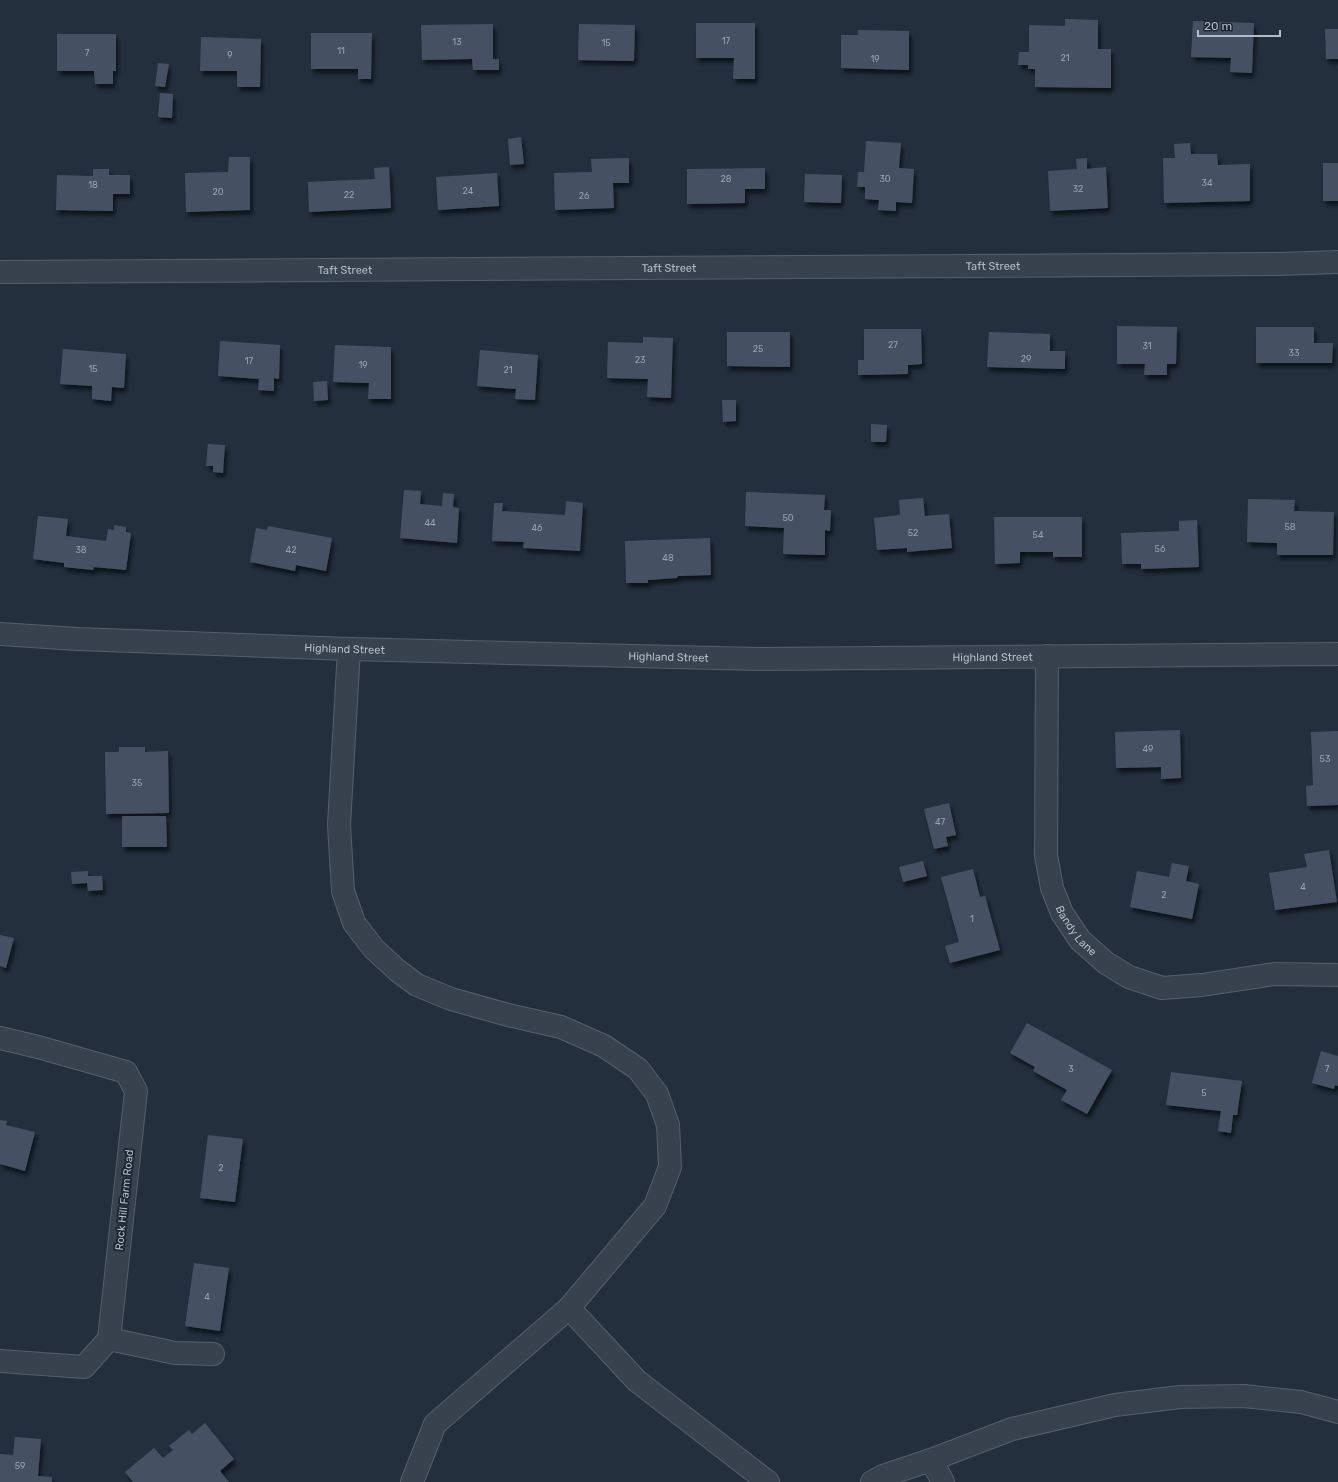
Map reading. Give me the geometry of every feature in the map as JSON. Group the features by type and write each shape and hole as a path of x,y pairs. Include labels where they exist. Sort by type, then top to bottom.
{"street":[{"name":"Taft Street","path":"0,272 1278,264 1338,262"},
{"name":"Highland Street","path":"0,634 77,639 349,649 759,659 1338,654"},
{"path":"349,649 339,825 343,891 354,923 374,949 398,971 417,985 451,999 501,1013 561,1027 604,1046 638,1069 657,1094 668,1125 670,1167 655,1206 569,1308 435,1424 412,1482"},
{"name":"Bandy Lane","path":"1047,656 1045,792 1046,855 1052,888 1062,913 1080,940 1106,963 1129,977 1162,988 1202,985 1274,974 1338,975"},
{"name":"Rock Hill Farm Road","path":"0,1038 38,1047 126,1072 136,1091 109,1339"},
{"path":"569,1308 637,1381 768,1482"},
{"path":"0,1361 84,1367 109,1339 175,1353 213,1354"},
{"path":"872,1482 883,1476 931,1460 1012,1429 1115,1406 1180,1397 1244,1396 1301,1402 1338,1412"},
{"path":"931,1460 943,1482"}],"building":[{"path":"1065,19 1098,20 1098,49 1111,49 1111,88 1035,87 1035,69 1028,69 1028,65 1018,65 1019,52 1029,52 1029,25 1065,26"},
{"path":"1193,21 1254,23 1252,73 1230,72 1231,58 1191,57"},
{"path":"696,23 755,23 755,79 733,79 734,58 696,58"},
{"path":"493,24 493,59 499,59 499,70 473,70 472,59 422,60 421,25"},
{"path":"579,24 635,25 634,61 578,60"},
{"path":"1325,29 1338,29 1338,59 1326,59"},
{"path":"858,30 909,31 909,70 841,68 841,35 858,35"},
{"path":"311,33 372,33 371,79 358,79 358,69 311,69"},
{"path":"57,34 116,34 116,71 113,71 113,84 95,84 94,71 57,71"},
{"path":"201,37 261,39 260,87 237,87 237,71 200,71"},
{"path":"158,63 169,64 165,87 155,86"},
{"path":"160,93 173,94 172,118 158,117"},
{"path":"521,137 524,164 510,165 508,139"},
{"path":"866,141 901,143 899,168 914,169 912,203 896,202 896,211 878,210 879,200 865,199 865,187 857,187 858,172 864,172"},
{"path":"1190,143 1191,154 1217,154 1218,165 1250,164 1250,201 1164,203 1163,158 1175,158 1174,144"},
{"path":"229,157 250,157 250,210 186,212 185,173 228,172"},
{"path":"629,158 629,183 613,183 614,208 555,210 554,173 592,172 591,159"},
{"path":"1087,158 1087,169 1106,167 1108,208 1050,211 1048,171 1077,169 1076,159"},
{"path":"1323,163 1338,163 1338,201 1323,201"},
{"path":"389,167 391,208 309,212 308,182 375,179 374,168"},
{"path":"765,168 765,189 745,189 745,203 687,204 687,169"},
{"path":"93,169 109,169 109,175 130,175 130,194 113,194 113,211 56,210 57,175 93,176"},
{"path":"497,173 499,206 438,210 436,177"},
{"path":"805,174 842,175 841,203 804,202"},
{"path":"1117,326 1177,327 1176,364 1167,364 1167,375 1144,375 1145,364 1117,364"},
{"path":"1256,327 1314,327 1314,343 1333,343 1332,363 1256,363"},
{"path":"864,329 921,329 922,364 908,365 908,374 858,375 858,360 864,360"},
{"path":"727,332 790,332 790,367 727,366"},
{"path":"989,332 1050,334 1050,351 1065,351 1065,369 987,367"},
{"path":"643,337 673,338 671,398 647,397 648,379 607,378 608,342 643,343"},
{"path":"220,341 280,345 279,379 274,378 274,391 258,390 259,379 218,376"},
{"path":"335,345 391,347 391,399 368,399 369,383 333,382"},
{"path":"63,349 126,354 124,388 112,387 111,401 92,399 92,386 60,384"},
{"path":"480,350 538,355 535,400 515,399 516,389 477,386"},
{"path":"327,381 328,400 314,401 313,382"},
{"path":"722,400 736,400 736,421 723,422"},
{"path":"871,424 887,425 886,442 871,442"},
{"path":"208,444 225,445 223,473 213,472 213,466 206,466"},
{"path":"404,490 421,491 420,504 442,506 443,493 454,494 453,507 459,508 457,543 400,538"},
{"path":"746,492 825,495 824,510 831,510 830,531 825,530 825,555 783,554 784,528 745,526"},
{"path":"923,498 925,516 949,514 952,548 907,552 907,548 877,550 874,518 900,515 899,500"},
{"path":"1248,499 1295,500 1294,511 1334,512 1333,555 1277,555 1277,543 1247,542"},
{"path":"566,501 583,503 580,551 523,548 524,542 492,541 494,503 503,503 502,511 565,515"},
{"path":"38,516 68,519 66,536 106,541 108,529 114,530 114,525 126,527 126,532 131,533 126,570 94,567 93,570 64,567 64,563 33,559"},
{"path":"994,517 1082,517 1082,557 1053,557 1053,552 1020,552 1020,563 995,564"},
{"path":"1197,520 1199,567 1141,569 1141,564 1122,564 1121,533 1179,531 1179,521"},
{"path":"268,526 332,538 326,571 296,565 295,571 250,562 256,528 267,530"},
{"path":"710,538 711,575 678,576 677,578 648,580 648,583 626,583 625,541"},
{"path":"1180,730 1181,778 1161,779 1161,767 1116,768 1115,732"},
{"path":"1338,731 1338,805 1307,806 1306,786 1313,785 1311,732"},
{"path":"119,747 145,747 145,752 168,751 169,813 106,814 105,752 119,752"},
{"path":"949,803 956,835 946,837 948,846 934,849 924,809"},
{"path":"122,816 166,816 167,847 122,847"},
{"path":"1329,850 1337,902 1275,910 1269,873 1307,867 1304,854"},
{"path":"923,861 927,876 903,882 899,867"},
{"path":"1172,863 1189,866 1186,881 1199,884 1192,919 1130,907 1137,871 1169,877"},
{"path":"973,869 980,897 985,896 1000,950 950,963 945,946 959,942 941,877"},
{"path":"88,871 88,876 102,876 103,890 88,891 87,883 72,884 71,872"},
{"path":"0,935 14,938 6,968 0,966"},
{"path":"1027,1023 1112,1070 1087,1114 1061,1100 1067,1090 1033,1071 1035,1067 1010,1053"},
{"path":"1321,1051 1338,1056 1338,1086 1335,1085 1334,1089 1312,1083"},
{"path":"1171,1072 1242,1081 1237,1115 1233,1115 1231,1133 1218,1131 1221,1111 1166,1105"},
{"path":"0,1120 7,1121 6,1125 35,1132 25,1171 0,1164"},
{"path":"208,1135 243,1139 235,1202 200,1198"},
{"path":"194,1263 229,1268 220,1331 185,1326"},
{"path":"205,1423 234,1459 220,1471 229,1482 133,1482 125,1472 154,1448 163,1458 173,1450 169,1446 189,1430 192,1434"},
{"path":"15,1437 41,1439 38,1476 52,1477 52,1482 0,1482 0,1454 13,1455"}]}
